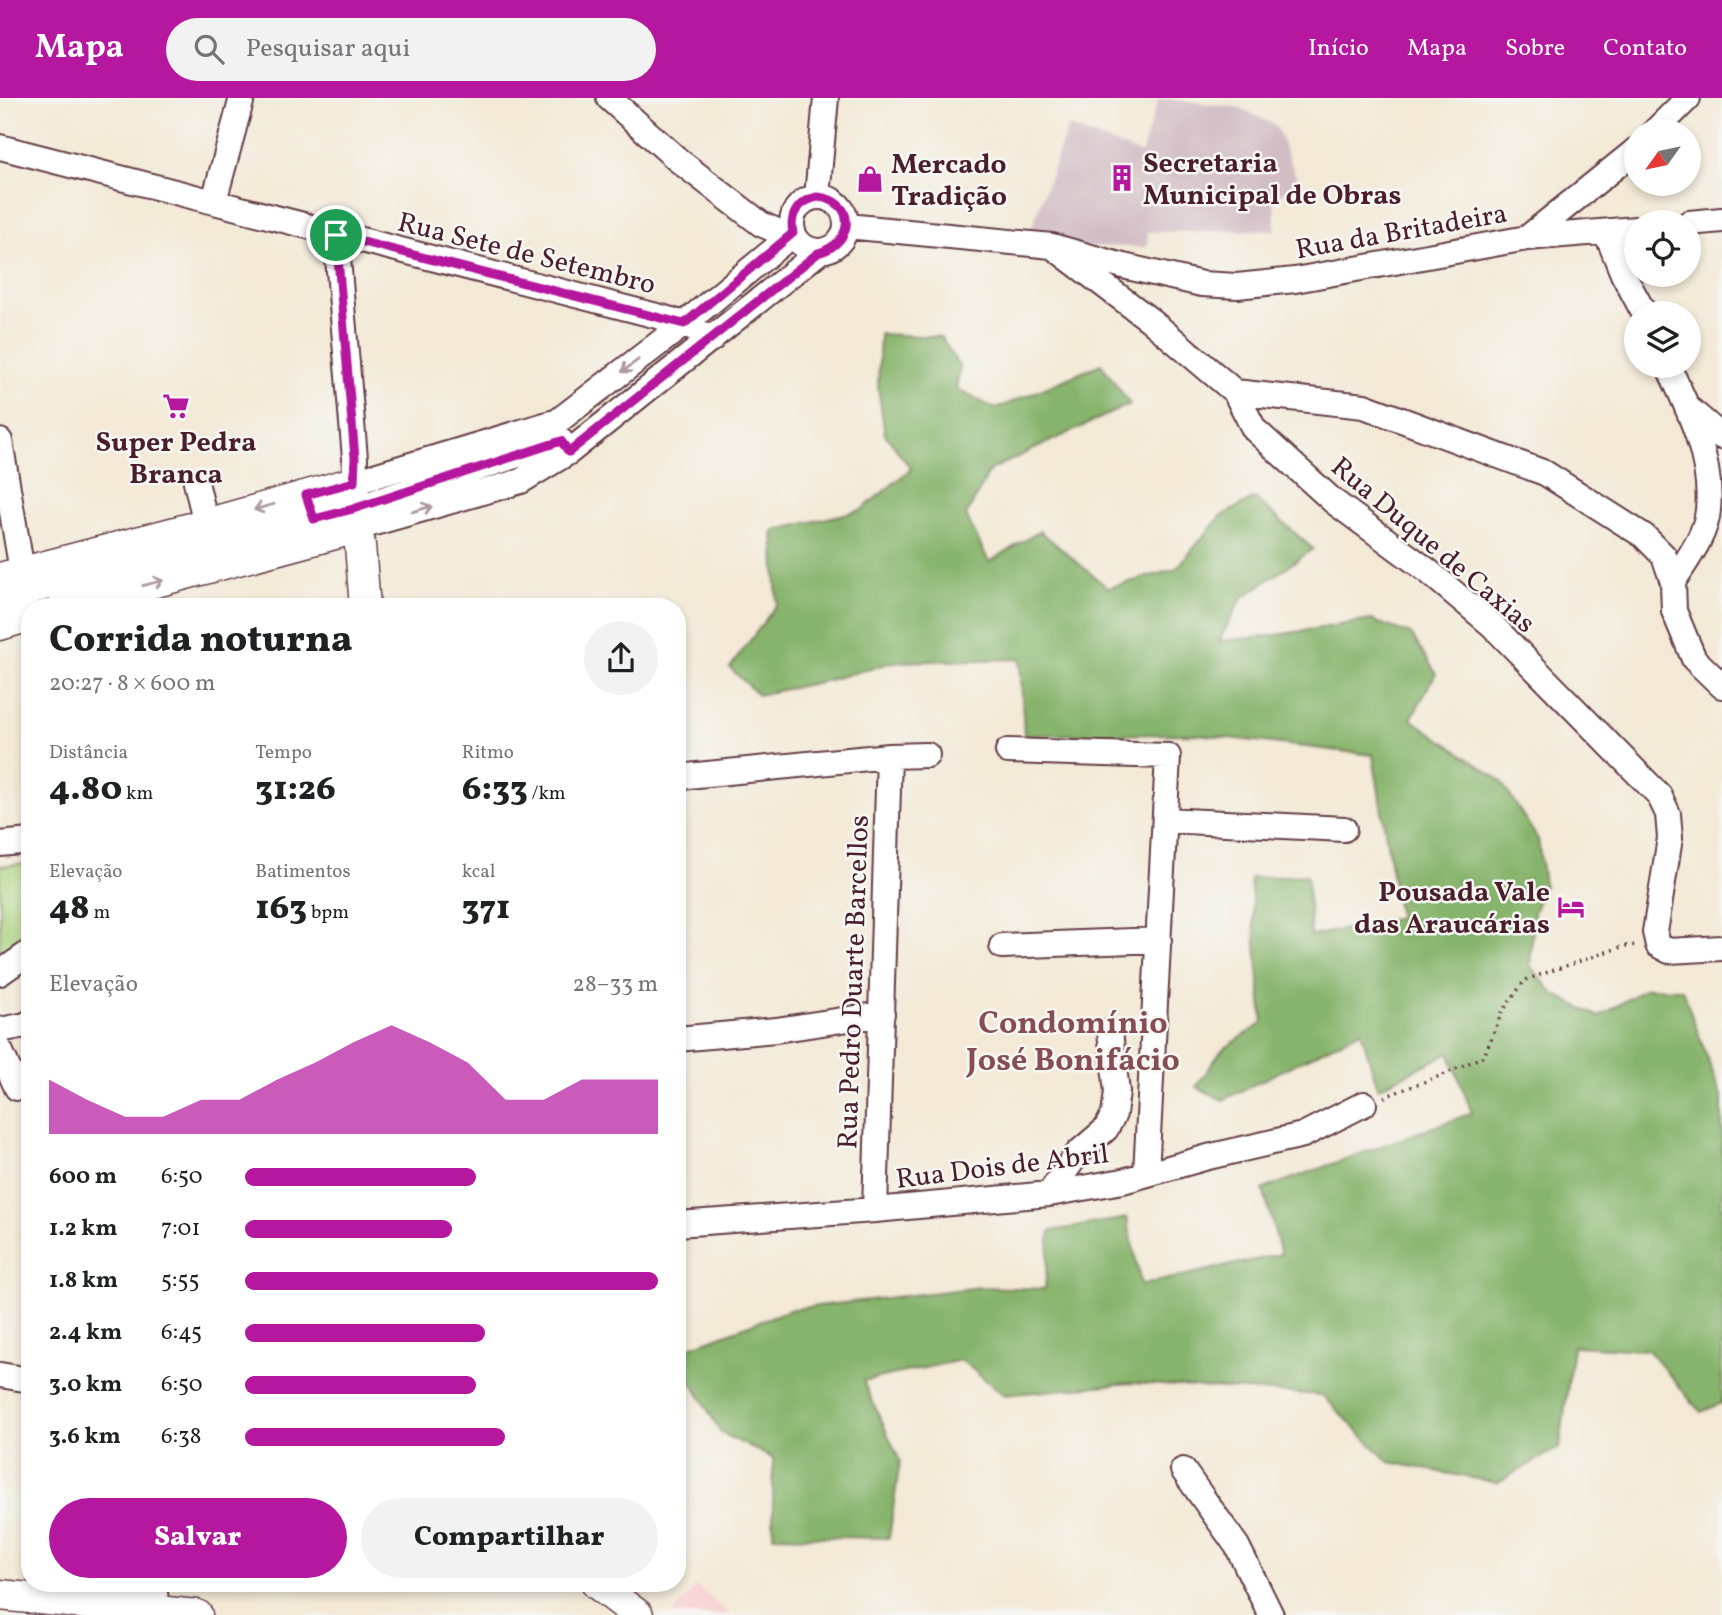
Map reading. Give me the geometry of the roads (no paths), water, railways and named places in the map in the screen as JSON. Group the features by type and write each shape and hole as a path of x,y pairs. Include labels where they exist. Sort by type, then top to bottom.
{"main road":[{"path":"0,625 22,595 74,587 354,507"},
{"path":"74,587 206,524 312,518 354,507"},
{"path":"354,507 364,598"},
{"path":"595,1592 610,1615"},
{"path":"608,1592 638,1615"},
{"path":"0,1595 155,1597 197,1615"}],"street":[{"path":"214,201 242,98"},
{"path":"609,98 678,160 761,224 777,231 793,233"},
{"path":"354,507 563,438 712,339 818,253 841,241 847,226 845,215 825,199 822,153 827,98"},
{"path":"1667,119 1688,98"},
{"name":"Rua Sete de Setembro","path":"0,147 684,324 712,339"},
{"path":"1527,238 1624,160"},
{"path":"818,253 800,244 793,233 792,218 801,203 825,199"},
{"path":"1701,222 1722,220"},
{"name":"Rua da Britadeira","path":"847,226 1052,246 1202,284 1237,286 1295,280 1527,238 1624,230"},
{"path":"1606,232 1638,301"},
{"path":"354,507 520,481 684,324 793,233"},
{"path":"336,235 355,458 354,507"},
{"name":"Rua Duque de Caxias","path":"1052,246 1150,320 1235,392 1254,429 1333,501 1428,571 1492,625 1659,795 1668,814 1670,838 1656,932 1658,945 1669,951 1722,948"},
{"path":"1673,582 1695,547 1709,512 1707,471 1688,408 1674,378"},
{"path":"1235,392 1364,406 1545,473 1643,536 1664,556 1673,582 1674,611 1693,659 1722,686"},
{"path":"1688,408 1722,437"},
{"path":"0,441 22,595 0,601"},
{"path":"196,482 206,524"},
{"path":"1008,751 1168,756 1146,1174"},
{"path":"686,776 889,756 927,755"},
{"name":"Rua Pedro Duarte Barcellos","path":"875,1210 889,756"},
{"path":"1165,820 1344,829"},
{"path":"0,844 21,842"},
{"path":"1002,946 1159,940"},
{"path":"0,974 21,959"},
{"path":"686,1038 776,1030 882,1014"},
{"path":"0,1030 21,1026"},
{"path":"1049,1194 1078,1153 1105,1129 1114,1114 1117,1092 1110,1032"},
{"path":"0,1050 17,1088"},
{"name":"Rua Dois de Abril","path":"686,1223 1049,1194 1123,1181 1303,1135 1364,1104"},
{"path":"0,1375 21,1378"},
{"path":"1183,1470 1237,1546 1271,1615"}],"place":[{"name":"Secretaria Municipal de Obras","path":"1122,178"},
{"name":"Mercado Tradição","path":"870,179"},
{"name":"Super Pedra Branca","path":"176,406"},
{"name":"Pousada Vale das Araucárias","path":"1571,907"}],"district":[{"name":"Condomínio José Bonifácio","path":"1073,1040"}]}
